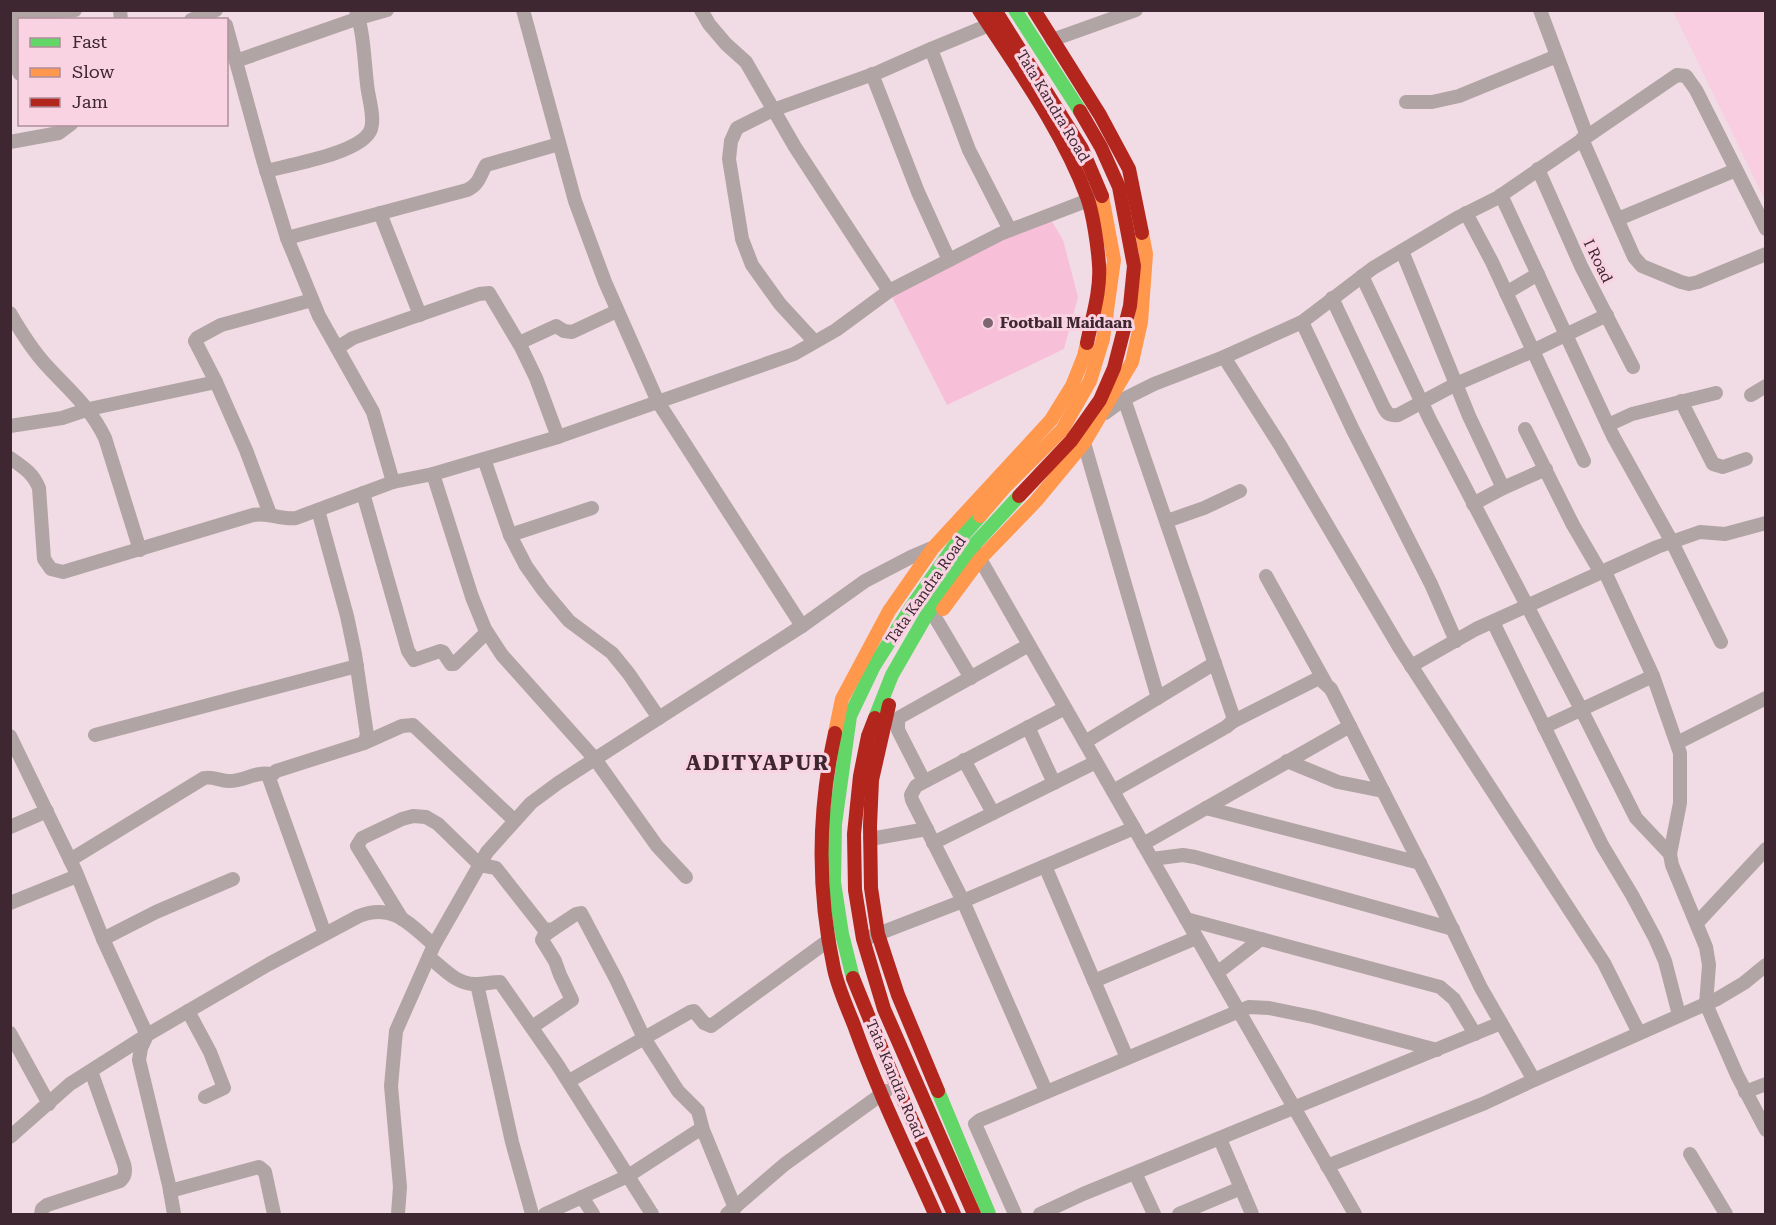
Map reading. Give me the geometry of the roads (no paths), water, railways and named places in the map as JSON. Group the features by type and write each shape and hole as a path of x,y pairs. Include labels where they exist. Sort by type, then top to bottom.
{"main road":[{"path":"934,1215 880,1095 834,971 824,911 821,845 824,799 842,699 889,611 933,548 1051,420 1072,386 1084,356 1100,267 1088,200 1075,170 1046,112 979,10"},
{"name":"Tata Kandra Road","path":"954,1215 896,1084 853,978 842,934 834,882 835,824 850,716 874,666 957,542 1005,487 1062,430 1090,381 1103,339 1114,260 1102,195 1082,149 995,10"},
{"name":"Tata Kandra Road","path":"974,1215 884,1009 863,939 855,890 854,834 866,777 868,736 892,675 973,546 1077,442 1114,368 1130,306 1134,266 1126,186 1015,10"},
{"path":"1034,10 1100,115 1129,169 1126,186 1146,254 1141,322 1132,362 1101,417"},
{"path":"989,1215 898,995 878,934 871,888 866,777 889,704 936,619 980,559 1036,501 1077,442"}],"street":[{"path":"18,70 13,60 11,13 75,10"},
{"path":"196,18 216,10"},
{"path":"236,61 357,14 387,10"},
{"path":"523,10 575,201 617,311 658,402 802,626"},
{"path":"701,10 715,31 746,62 795,147 888,291"},
{"path":"1052,40 1136,10"},
{"path":"1540,10 1584,137 1638,263 1689,284 1766,254"},
{"path":"266,171 339,152 368,135 372,122 357,14"},
{"path":"814,341 763,282 752,265 742,239 729,159 731,141 737,129 773,110 872,74 989,25"},
{"path":"228,32 287,238 312,300 373,412 393,482"},
{"path":"931,49 958,125 1010,230"},
{"path":"1406,102 1447,100 1557,56"},
{"path":"872,74 918,192 949,260"},
{"path":"1158,698 1077,442 1101,417 1124,399 1154,384 1224,357 1302,322 1362,276 1466,213 1501,195 1667,80 1682,74 1696,90 1766,229"},
{"path":"10,142 59,133 69,126"},
{"path":"287,238 467,190 479,181 486,165 559,144"},
{"name":"I Road","path":"1538,169 1581,266 1632,367"},
{"path":"1618,219 1736,170"},
{"path":"10,458 28,470 36,479 44,559 51,569 63,572 253,515 270,514 290,519 393,482 433,474 558,437 794,354 836,330 888,291 1010,230 1102,195"},
{"path":"1501,195 1608,425 1672,542 1721,642"},
{"path":"380,213 420,315"},
{"path":"1466,213 1506,293 1584,462"},
{"path":"1402,251 1456,384 1503,488"},
{"path":"1506,293 1538,274"},
{"path":"1362,276 1473,504 1636,818 1671,854"},
{"path":"337,348 348,340 479,294 489,293 519,343 536,378 558,437"},
{"path":"1332,298 1387,414 1391,416 1398,415 1456,384 1607,315"},
{"path":"270,514 246,450 216,382 195,345 197,338 221,325 312,300"},
{"path":"519,343 556,326 564,332 572,332 617,311"},
{"path":"10,313 34,351 89,409 105,438 140,550"},
{"path":"1302,322 1353,430 1431,584 1456,641"},
{"path":"1224,357 1280,445 1411,666 1604,963 1639,1033"},
{"path":"10,426 62,418 89,409 216,382"},
{"path":"1751,395 1766,386"},
{"path":"1608,425 1632,414 1716,393"},
{"path":"1124,399 1233,716 1232,722"},
{"path":"1681,401 1713,464 1723,467 1746,459"},
{"path":"1526,429 1573,525 1603,573 1653,676 1677,743 1682,767 1680,803 1671,854 1672,864 1706,947 1709,965 1706,1004 1766,1130"},
{"path":"484,459 510,534 526,566 569,621 612,653 659,718"},
{"path":"1473,504 1546,469"},
{"path":"433,474 472,597 487,632 502,655 595,759 657,846 686,877"},
{"path":"1167,521 1204,508 1240,491"},
{"path":"363,493 408,651 414,660 440,651 449,662 454,664 487,632"},
{"path":"510,534 592,508"},
{"path":"318,510 347,616 357,666 367,735 363,743"},
{"path":"1411,666 1493,621 1672,542 1700,532 1725,534 1766,523"},
{"path":"398,1215 400,1187 391,1086 396,1031 432,951 487,852 514,820 540,796 595,759 802,626 865,581 910,556 957,542 973,546 1355,1215"},
{"path":"1266,576 1350,726 1481,988 1534,1080"},
{"path":"936,619 971,678"},
{"path":"1493,621 1602,845 1655,938 1665,961 1679,1015"},
{"path":"924,781 898,730 898,721 1029,645"},
{"path":"1085,742 1215,663"},
{"path":"95,735 357,666"},
{"path":"1544,727 1653,676"},
{"path":"1113,791 1232,722 1319,678 1325,682"},
{"path":"1677,743 1766,698"},
{"path":"1046,1091 963,901 911,795 916,786 924,781 1065,708"},
{"path":"70,860 204,778 235,781 258,773 271,774 363,743 402,726 413,725 514,820"},
{"path":"1143,844 1350,726"},
{"path":"1028,727 1054,783"},
{"path":"10,735 70,860 147,1035 139,1060 174,1215"},
{"path":"964,760 993,813"},
{"path":"1287,761 1338,782 1383,791"},
{"path":"933,843 1096,762"},
{"path":"271,774 270,783 325,934"},
{"path":"1206,808 1420,863"},
{"path":"10,827 47,811"},
{"path":"552,930 541,926 496,868 480,865 438,824 426,817 413,816 402,819 358,842 359,850 402,919 458,980 477,984 500,982 569,1082 652,1215"},
{"path":"863,939 963,901 1134,828"},
{"path":"870,839 927,829"},
{"path":"1697,923 1766,849"},
{"path":"1152,860 1183,855 1195,857 1453,929"},
{"path":"1045,866 1127,1058"},
{"path":"10,903 77,876"},
{"path":"103,939 156,912 233,879"},
{"path":"10,1137 70,1084 147,1035 325,934 371,912 383,911 402,919"},
{"path":"532,1027 572,1000 555,961 542,940 552,930 578,913 583,915 644,1038 678,1091 698,1111 731,1211 785,1164 912,1072"},
{"path":"1186,919 1440,987 1455,999 1475,1034"},
{"path":"1094,981 1197,938"},
{"path":"1217,973 1261,939"},
{"path":"569,1082 690,1012 694,1011 704,1023 711,1026 829,940"},
{"path":"1327,1166 1485,1103 1706,1004 1744,983 1766,966"},
{"path":"477,984 512,1142 532,1215"},
{"path":"948,1119 975,1124 1046,1091 1255,1005 1313,1017 1437,1050"},
{"path":"188,1011 210,1052 224,1088 205,1097"},
{"path":"1040,1215 1059,1210 1135,1173 1501,1023"},
{"path":"10,1033 49,1104"},
{"path":"41,1215 42,1209 47,1205 124,1178 126,1172 124,1164 91,1071"},
{"path":"1746,1092 1766,1084"},
{"path":"975,1124 1015,1215"},
{"path":"545,1215 628,1176 702,1128"},
{"path":"1220,1139 1252,1215"},
{"path":"1690,1154 1726,1215"},
{"path":"170,1191 259,1167 265,1172 274,1215"},
{"path":"1135,1173 1154,1215"},
{"path":"1179,1215 1241,1188"},
{"path":"582,1197 593,1215"}],"place":[{"name":"Football Maidaan","path":"988,323"}],"district":[{"name":"ADITYAPUR","path":"758,763"}]}
